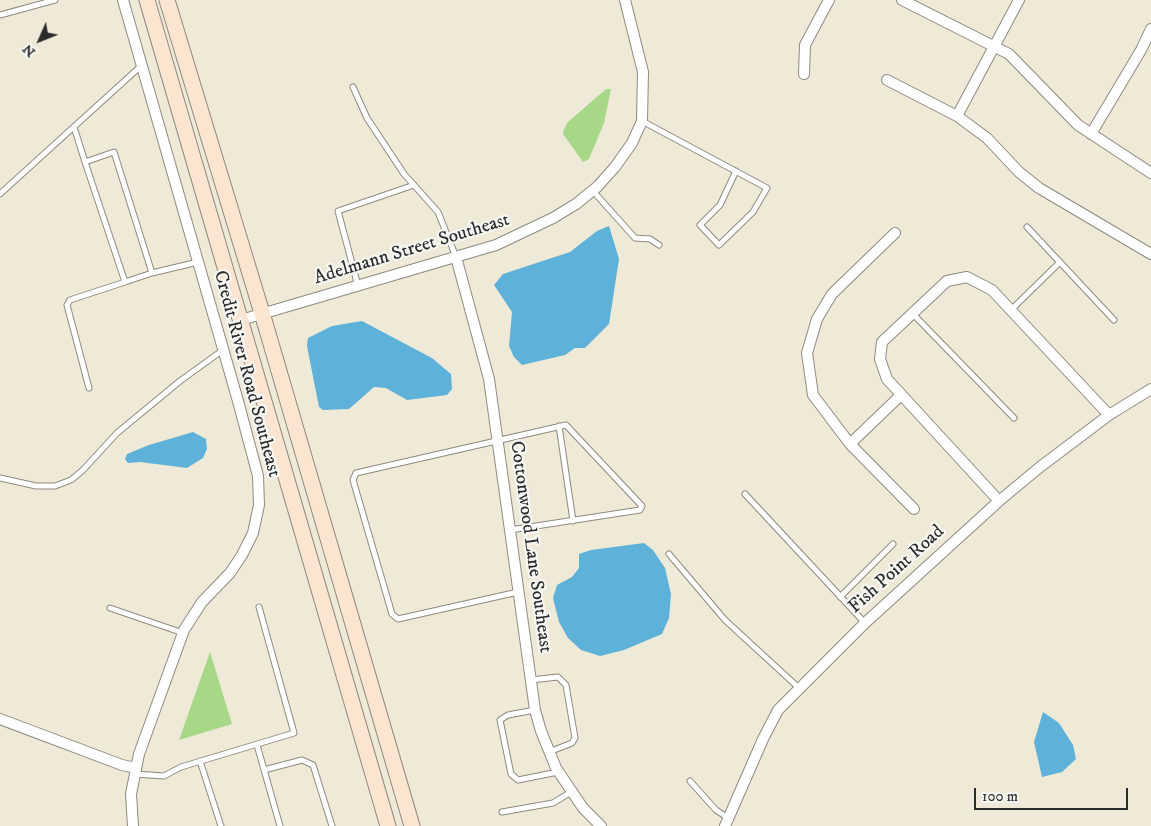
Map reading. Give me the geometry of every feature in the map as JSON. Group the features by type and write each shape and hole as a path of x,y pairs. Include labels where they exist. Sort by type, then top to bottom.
{"main road":[{"path":"147,0 388,826"},
{"path":"167,0 262,313 412,826"}],"street":[{"name":"Credit River Road Southeast","path":"123,0 224,350 258,476 259,505 253,533 242,555 230,573 202,602 183,634 136,771 131,794 133,826"},
{"name":"Adelmann Street Southeast","path":"241,320 496,245 526,232 576,204 592,191 615,167 632,143 642,121 643,72 625,0"},
{"path":"804,74 805,45 829,0"},
{"path":"902,0 1009,54 1078,125 1150,170"},
{"path":"957,116 1019,0"},
{"path":"1091,134 1142,50 1151,29"},
{"path":"887,80 957,116 987,138 1019,172 1039,188 1151,254"},
{"path":"896,232 832,294 817,319 807,353 813,395 850,444 914,509"},
{"name":"Cottonwood Lane Southeast","path":"456,257 484,354 498,439 535,710 548,752 558,772 583,808 602,826"},
{"path":"999,501 887,379 880,359 882,342 947,281 967,277 992,290 1109,415"},
{"name":"Fish Point Road","path":"727,822 763,739 778,710 799,688 865,623 999,501 1040,467 1109,415 1151,389"},
{"path":"850,444 901,395"},
{"path":"0,719 136,771"}],"lane":[{"path":"0,15 55,0"},
{"path":"0,194 143,65"},
{"path":"353,87 367,118 404,174 438,212 456,257"},
{"path":"642,121 736,171 767,188 753,212 719,245 700,225 720,205 736,171"},
{"path":"74,127 125,282"},
{"path":"85,162 114,152 152,273"},
{"path":"358,286 338,211 414,185"},
{"path":"592,191 634,238 650,239 659,245"},
{"path":"1027,227 1114,320"},
{"path":"89,388 67,306 70,300 152,273 198,262"},
{"path":"1010,310 1060,262"},
{"path":"913,313 1014,418"},
{"path":"0,478 36,486 56,486 71,480 84,470 117,433 180,381 224,350"},
{"path":"510,530 640,510 642,506 566,425 498,439 356,473 353,480 392,614 398,620 518,592"},
{"path":"558,426 573,520"},
{"path":"745,494 865,623"},
{"path":"840,597 893,544"},
{"path":"669,554 725,620 799,688"},
{"path":"136,771 164,776 181,767 292,735 294,729 259,607"},
{"path":"110,608 183,634"},
{"path":"530,680 558,677 566,685 575,738 572,743 548,752"},
{"path":"535,710 508,715 500,720 511,774 518,780 558,772"},
{"path":"257,745 280,826"},
{"path":"264,770 302,760 314,765 332,826"},
{"path":"200,761 221,826"},
{"path":"690,781 727,822"},
{"path":"502,812 553,802 571,792"}],"green space":[{"path":"606,89 611,89 604,123 589,159 583,162 563,134 564,129 568,122"},
{"path":"210,652 232,724 179,740"}],"water":[{"path":"609,226 619,259 609,324 585,348 575,348 565,355 522,365 514,357 509,346 512,312 494,285 503,274 570,252 597,231"},
{"path":"362,321 432,358 451,374 452,389 447,395 407,400 386,388 374,387 349,409 323,410 319,407 307,346 308,338 332,326"},
{"path":"193,432 206,439 207,449 203,458 187,468 140,462 128,463 125,459 127,454 149,445"},
{"path":"644,543 653,550 665,568 671,594 669,618 662,634 624,650 600,656 581,650 568,638 559,622 553,598 557,585 572,577 579,568 579,554 591,550"},
{"path":"1043,712 1059,723 1073,745 1076,759 1062,772 1042,777 1034,742"}]}
